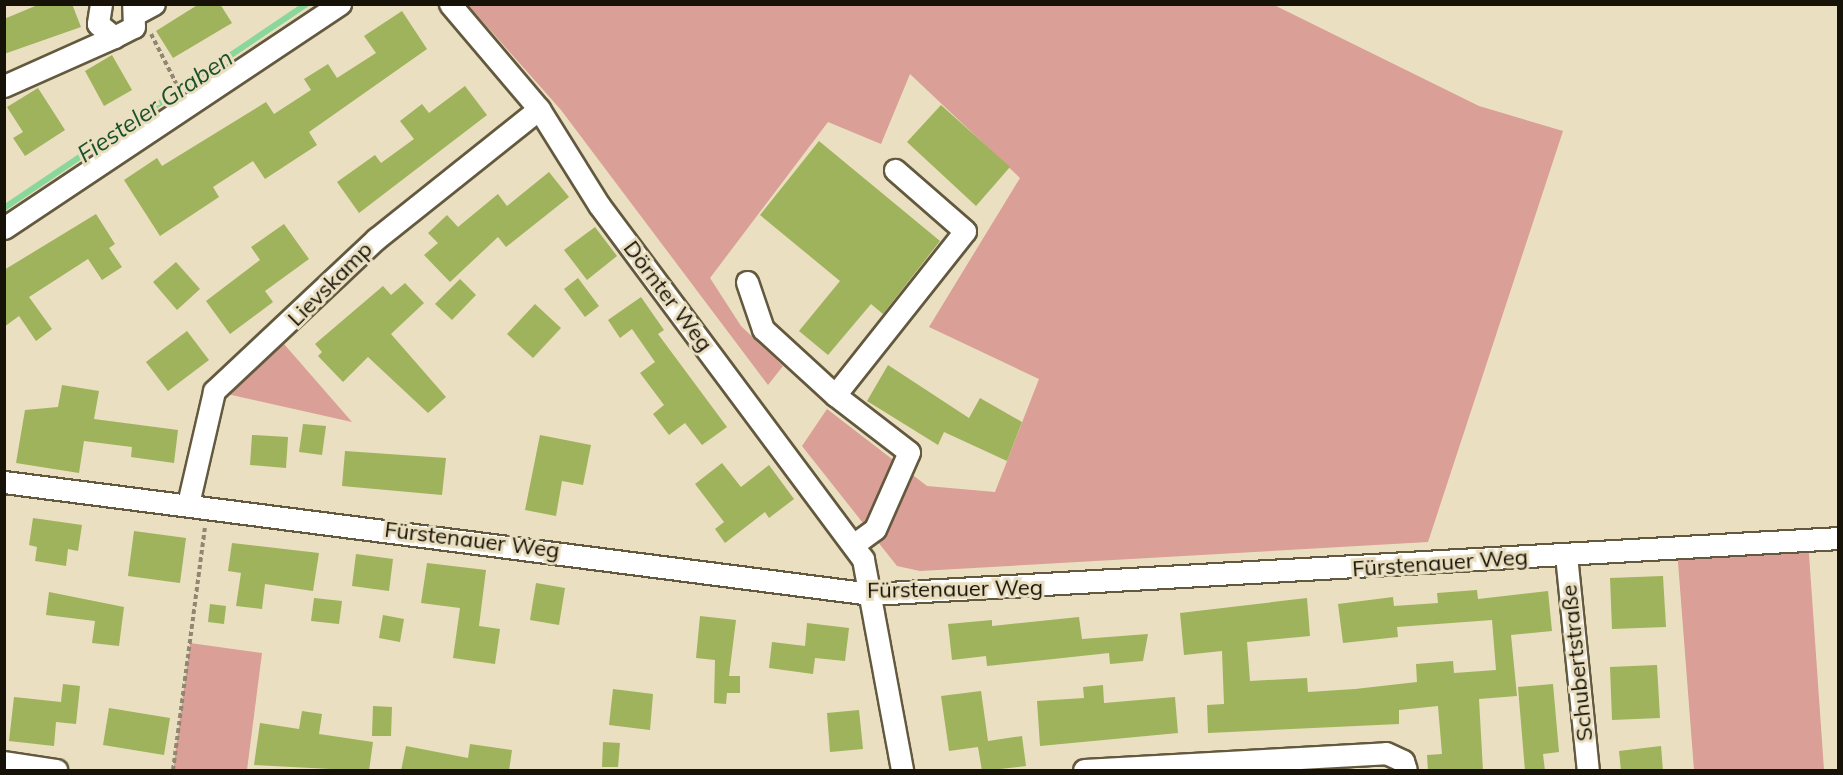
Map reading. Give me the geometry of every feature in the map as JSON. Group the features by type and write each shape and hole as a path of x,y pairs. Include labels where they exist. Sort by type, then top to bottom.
{"street":[{"path":"101,4 98,24 114,37"},
{"path":"4,228 340,4"},
{"name":"Dörnter Weg","path":"450,4 539,109 599,205 853,545 870,573 871,594 902,771"},
{"path":"4,86 114,37 129,33 140,11"},
{"name":"Lievskamp","path":"198,505 214,391 376,239 539,109"},
{"path":"834,395 965,231 895,170"},
{"path":"747,282 763,329 834,395 909,452 875,529 853,545"},
{"name":"Fürstenauer Weg","path":"4,482 198,505 871,594 1839,538"},
{"name":"Schubertstraße","path":"1566,555 1588,771"},
{"path":"1084,771 1386,753 1402,761 1406,771"},
{"path":"4,762 56,771"}],"path":[{"path":"140,11 177,85"},
{"path":"173,771 198,505"}],"shaded area":[{"path":"468,5 1274,5 1479,106 1563,131 1428,542 920,571 897,566 802,446 827,409 927,486 995,492 1039,379 929,327 1020,178 910,74 881,144 828,122 710,278 741,326 783,366 768,385 561,110"},
{"path":"277,336 352,422 214,391"},
{"path":"1808,540 1824,770 1694,770 1677,549"},
{"path":"190,643 262,653 247,770 173,770"}],"building":[{"path":"40,4 72,4 81,27 4,54 4,19"},
{"path":"199,4 220,4 232,23 173,58 156,31"},
{"path":"402,11 427,49 309,132 317,145 265,179 253,161 213,187 219,197 160,236 124,180 157,158 162,166 266,102 274,114 311,90 304,79 328,64 337,78 376,53 364,36"},
{"path":"112,55 132,90 104,106 85,71"},
{"path":"465,86 487,115 359,213 337,182 375,155 381,163 414,139 400,121 422,104 429,113"},
{"path":"38,88 65,130 25,156 13,138 23,132 7,107"},
{"path":"941,105 1010,167 976,206 907,142"},
{"path":"819,141 940,241 883,314 871,304 828,355 799,331 840,281 760,215"},
{"path":"549,172 569,197 506,247 498,237 450,282 424,255 438,243 428,233 447,215 458,227 498,194 507,206"},
{"path":"96,214 115,244 109,248 122,267 102,280 88,259 29,297 52,329 36,341 19,316 4,327 4,270"},
{"path":"284,224 309,259 265,291 273,302 230,334 206,301 260,260 251,247"},
{"path":"595,227 617,256 587,280 564,250"},
{"path":"176,262 200,289 177,310 153,282"},
{"path":"578,278 599,306 585,317 564,289"},
{"path":"460,279 476,295 452,320 435,304"},
{"path":"405,283 424,303 391,334 446,397 428,413 368,357 343,382 318,356 322,352 315,344 383,286 391,295"},
{"path":"641,297 664,330 658,334 727,427 702,445 685,423 669,435 653,414 664,405 640,373 655,362 632,329 620,338 608,320"},
{"path":"535,304 561,328 533,358 507,334"},
{"path":"187,331 209,360 168,391 146,362"},
{"path":"888,365 969,418 980,398 1022,422 1007,461 944,432 938,445 867,401"},
{"path":"62,385 99,391 94,419 178,430 174,463 131,457 132,447 84,441 79,473 16,463 25,410 58,407"},
{"path":"303,424 326,426 322,455 299,452"},
{"path":"252,435 288,437 286,468 250,465"},
{"path":"540,435 591,445 583,485 562,481 556,516 525,510"},
{"path":"345,451 446,458 442,495 342,486"},
{"path":"722,463 741,487 769,465 794,499 769,518 765,512 725,543 715,529 724,522 695,484"},
{"path":"33,518 82,525 78,551 68,549 66,566 35,561 37,547 29,545"},
{"path":"134,531 186,538 180,583 128,576"},
{"path":"232,543 319,553 313,591 265,584 262,609 236,606 241,573 228,571"},
{"path":"356,554 393,559 389,591 352,586"},
{"path":"427,563 486,570 479,626 500,629 495,664 453,658 460,608 421,603"},
{"path":"1663,576 1666,627 1612,629 1610,578"},
{"path":"536,583 565,588 559,625 530,620"},
{"path":"1477,590 1478,599 1548,591 1552,631 1511,635 1517,696 1479,699 1483,771 1428,771 1427,755 1442,754 1438,706 1399,710 1399,724 1208,733 1207,705 1224,704 1222,651 1184,655 1180,613 1307,598 1310,636 1247,642 1250,681 1307,678 1308,692 1355,689 1417,682 1416,664 1453,661 1454,673 1496,670 1492,620 1397,627 1398,637 1343,643 1338,604 1393,597 1394,606 1438,603 1437,593"},
{"path":"49,592 124,607 119,646 92,643 95,621 46,615"},
{"path":"314,598 342,601 339,624 311,621"},
{"path":"210,604 226,606 224,624 208,622"},
{"path":"383,615 404,619 400,642 379,638"},
{"path":"700,616 736,620 729,676 740,676 740,693 727,693 726,704 714,703 715,660 696,658"},
{"path":"1079,617 1082,639 1148,634 1143,661 1110,664 1109,653 987,666 986,656 952,660 948,624 992,620 992,626"},
{"path":"807,623 849,628 845,661 815,658 813,674 769,668 772,642 805,646"},
{"path":"1657,665 1660,718 1612,720 1610,667"},
{"path":"63,684 80,686 76,724 56,722 54,746 9,741 14,697 61,702"},
{"path":"1553,684 1559,752 1543,754 1545,771 1525,771 1518,687"},
{"path":"1103,685 1104,703 1175,697 1178,733 1040,746 1037,701 1084,698 1083,687"},
{"path":"613,689 653,694 650,730 609,725"},
{"path":"981,691 988,741 1022,736 1026,766 982,771 978,747 949,751 941,696"},
{"path":"373,706 392,707 391,736 372,736"},
{"path":"109,708 170,718 164,755 103,745"},
{"path":"859,710 863,749 830,752 827,713"},
{"path":"302,711 322,714 319,734 373,742 369,771 254,765 260,723 299,729"},
{"path":"603,742 620,743 618,767 602,767"},
{"path":"470,744 512,750 509,771 401,771 406,746 468,758"},
{"path":"1661,746 1663,771 1621,771 1619,751"}],"waterway":[{"name":"Fiesteler Graben","path":"4,208 306,4"}]}
